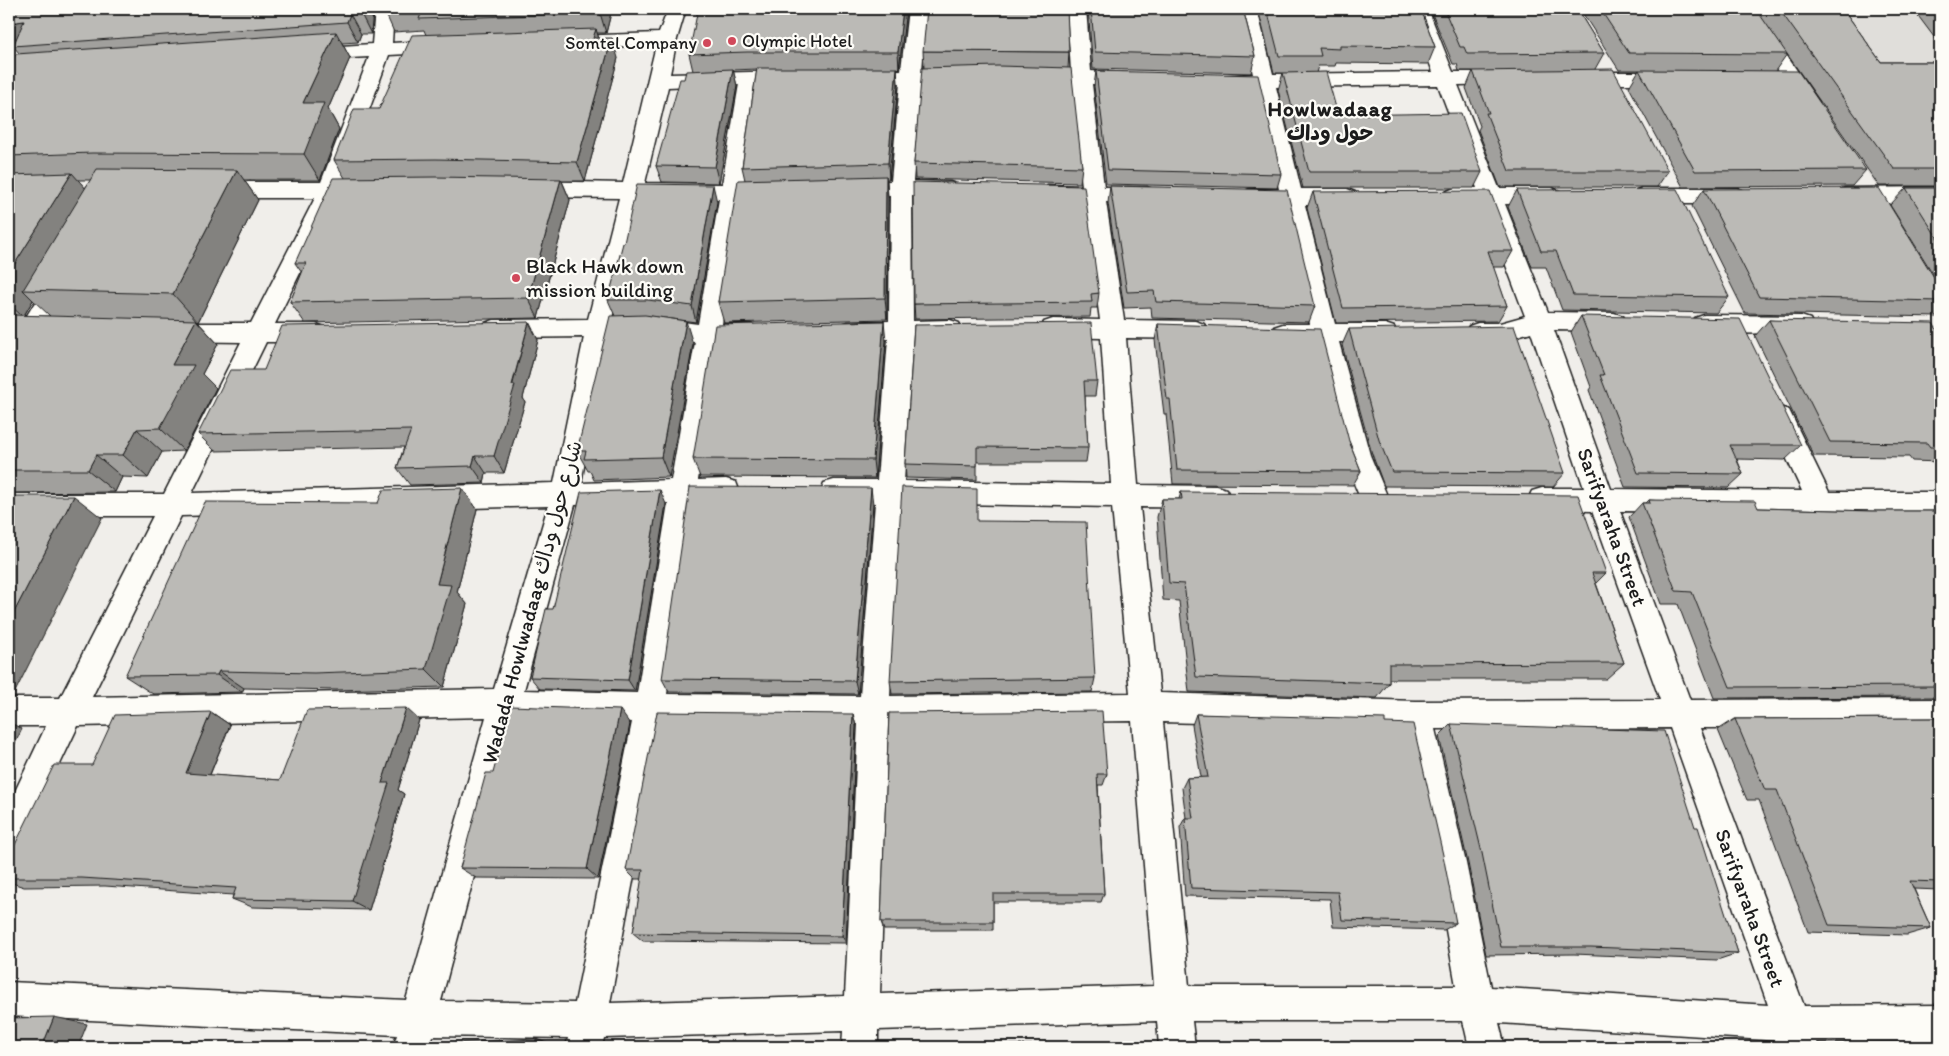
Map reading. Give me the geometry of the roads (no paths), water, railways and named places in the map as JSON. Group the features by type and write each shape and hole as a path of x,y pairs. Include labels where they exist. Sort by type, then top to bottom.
{"street":[{"path":"9,838 69,712 174,506 329,190 382,48 384,9"},
{"name":"Wadada Howlwadaag شارع حول وداك","path":"414,1033 565,494 598,327 659,81 667,39 677,9"},
{"path":"860,1047 874,710 901,330 901,188 917,9"},
{"path":"1077,9 1081,77 1094,194 1113,328 1125,496 1154,785 1177,1047"},
{"path":"1247,9 1325,334 1358,455 1384,498 1344,498"},
{"name":"Sarifyaraha Street","path":"1419,9 1539,321 1797,1036"},
{"path":"1744,9 1785,80 1822,121"},
{"path":"559,43 667,39"},
{"path":"294,55 382,48 461,46"},
{"path":"1597,54 1625,103"},
{"path":"846,77 979,76"},
{"path":"1016,76 1148,79"},
{"path":"587,1034 650,708 683,490 750,77"},
{"path":"659,81 750,77 807,77"},
{"path":"1206,80 1264,82 1524,78"},
{"path":"1563,78 1689,79"},
{"path":"1661,171 1679,205"},
{"path":"1866,187 1886,219"},
{"path":"1822,196 1866,187 1940,195"},
{"path":"828,191 901,188 969,190"},
{"path":"192,190 388,189"},
{"path":"504,189 731,193 790,192"},
{"path":"1026,192 1163,195"},
{"path":"1433,196 1569,196"},
{"path":"1617,196 1679,205 1753,196"},
{"path":"1233,197 1363,197"},
{"path":"9,366 20,329 75,255"},
{"path":"1451,332 1500,332 1539,321 1638,322"},
{"path":"1678,323 1824,326"},
{"path":"469,330 653,327 708,334 776,333"},
{"path":"1026,328 1219,331"},
{"path":"20,329 60,329"},
{"path":"824,332 968,329"},
{"path":"150,331 259,334 339,332"},
{"path":"1258,332 1325,334 1403,333"},
{"path":"1771,396 1821,504"},
{"path":"9,505 174,506 683,490 752,490"},
{"path":"812,491 1244,497"},
{"path":"1513,499 1821,504 1940,503"},
{"path":"9,712 440,702 650,708 874,710 1145,707 1416,715 1940,713"},
{"path":"1416,715 1450,863 1487,1047"},
{"path":"9,999 414,1033 587,1034 862,1012 1172,1004 1477,1004 1797,1036 1940,1023"}],"place":[{"name":"Olympic Hotel","path":"732,41"},
{"name":"Somtel Company","path":"707,43"},
{"name":"Black Hawk down mission building","path":"516,278"}],"district":[{"name":"Howlwadaag حول وداك","path":"1330,121"}]}
